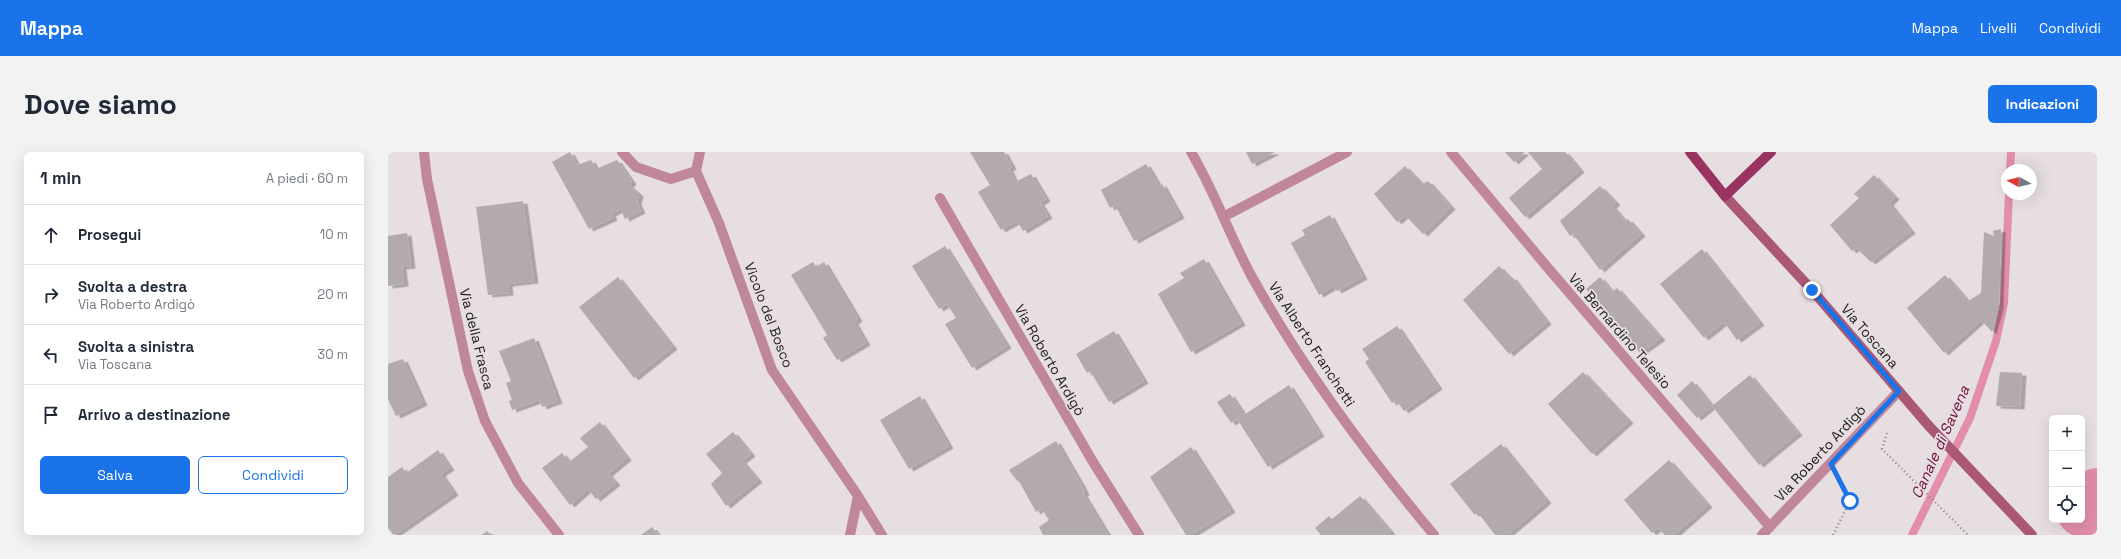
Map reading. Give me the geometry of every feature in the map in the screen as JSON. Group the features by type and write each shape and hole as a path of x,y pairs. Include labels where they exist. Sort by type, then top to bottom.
{"main road":[{"name":"Via Toscana","path":"1690,152 1725,196 1812,290 1928,425 2032,535"},
{"path":"1725,196 1771,152"}],"street":[{"name":"Via della Frasca","path":"424,152 427,179 468,371 485,421 518,483 558,535"},
{"path":"622,152 636,167 670,179 696,171 700,152"},
{"name":"Via Alberto Franchetti","path":"1191,152 1252,277 1302,358 1389,481 1434,535"},
{"path":"1223,217 1347,152"},
{"name":"Via Bernardino Telesio","path":"1451,152 1553,274 1770,527"},
{"name":"Vicolo del Bosco","path":"696,171 719,223 772,370 858,496 882,535"},
{"name":"Via Roberto Ardigò","path":"940,198 1093,462 1139,535"},
{"name":"Via Roberto Ardigò","path":"1762,535 1899,391"},
{"path":"850,535 858,496"}],"path":[{"path":"1882,449 1968,535"},
{"path":"1831,464 1850,501 1833,535"}],"building":[{"path":"570,152 577,165 591,160 596,169 617,160 632,182 629,185 639,194 637,202 641,211 625,219 621,209 611,214 613,218 589,229 552,162"},
{"path":"970,152 1004,152 1012,167 1009,169 1015,182 1031,174 1046,199 1040,203 1048,216 1023,231 1017,221 1001,230 978,192 990,185"},
{"path":"1246,152 1275,152 1252,164"},
{"path":"1505,152 1525,152 1514,162"},
{"path":"1528,152 1565,152 1580,170 1525,217 1509,198 1542,169"},
{"path":"1146,164 1159,186 1162,184 1180,216 1134,241 1115,205 1110,208 1101,190"},
{"path":"1405,166 1422,184 1428,181 1451,207 1423,234 1405,215 1397,222 1374,194"},
{"path":"1874,175 1895,197 1889,203 1911,231 1871,262 1856,248 1852,251 1830,225 1859,198 1854,194"},
{"path":"1600,186 1616,203 1612,206 1625,221 1628,219 1641,234 1600,270 1573,234 1570,236 1560,221"},
{"path":"523,201 534,281 508,284 509,293 488,295 476,207"},
{"path":"1330,215 1363,277 1337,291 1334,286 1319,295 1291,243 1305,235 1302,230"},
{"path":"2001,229 1999,307 1992,332 1981,320 1944,353 1907,308 1945,275 1968,301 1981,293 1984,232 1994,236 1993,231"},
{"path":"407,233 411,266 402,267 404,284 388,286 388,236"},
{"path":"945,246 1007,346 972,368 945,324 956,318 947,304 939,309 912,266"},
{"path":"1702,249 1760,323 1737,340 1724,322 1704,338 1660,284"},
{"path":"1204,259 1241,323 1191,352 1158,294 1184,278 1180,273"},
{"path":"813,262 816,267 824,262 858,319 854,322 866,343 837,360 823,338 827,335 791,275"},
{"path":"1499,266 1510,278 1512,277 1547,322 1509,354 1463,300"},
{"path":"618,277 673,347 634,378 579,307"},
{"path":"1600,277 1612,292 1617,288 1661,338 1640,353 1586,289"},
{"path":"1397,326 1438,387 1404,411 1396,400 1392,403 1365,362 1369,359 1362,349"},
{"path":"1114,331 1144,381 1109,402 1090,371 1087,373 1076,354"},
{"path":"534,338 558,401 542,407 540,400 512,410 509,401 512,400 506,383 511,381 499,351"},
{"path":"403,359 423,403 396,416 388,399 388,364"},
{"path":"1583,372 1629,421 1592,454 1548,404"},
{"path":"2000,372 2022,373 2020,407 1996,406"},
{"path":"1750,375 1798,433 1759,465 1712,406"},
{"path":"1692,381 1712,406 1697,418 1677,395"},
{"path":"1289,385 1320,434 1268,467 1237,419 1231,423 1217,402 1230,394 1244,415"},
{"path":"920,396 949,446 909,469 880,420"},
{"path":"600,422 627,458 608,474 616,483 596,499 588,489 570,505 542,468 562,453 569,462 588,447 580,438"},
{"path":"733,432 751,454 742,461 758,480 726,506 711,484 722,473 706,454"},
{"path":"1056,441 1082,486 1085,493 1083,494 1108,535 1043,535 1039,527 1049,520 1041,508 1036,512 1019,481 1018,482 1009,470"},
{"path":"1501,444 1547,501 1507,535 1495,535 1479,514 1474,514 1450,484"},
{"path":"1191,447 1231,510 1191,535 1186,535 1150,477"},
{"path":"438,450 450,468 441,474 454,493 394,535 388,528 388,477 402,467 406,473"},
{"path":"1669,460 1708,505 1674,535 1665,535 1658,528 1652,533 1624,500"},
{"path":"1360,496 1391,532 1388,535 1321,535 1315,528 1329,516 1332,519"},
{"path":"652,527 658,535 641,535"},
{"path":"487,531 491,535 482,535"}],"waterway":[{"name":"Canale di Savena","path":"2010,164 2011,152"},
{"name":"Canale di Savena","path":"1912,535 1970,418 1996,341 2004,303 2009,200"},
{"path":"2085,508 2097,493"}],"route":[{"path":"1812,290 1899,391 1831,464 1850,501"}]}
